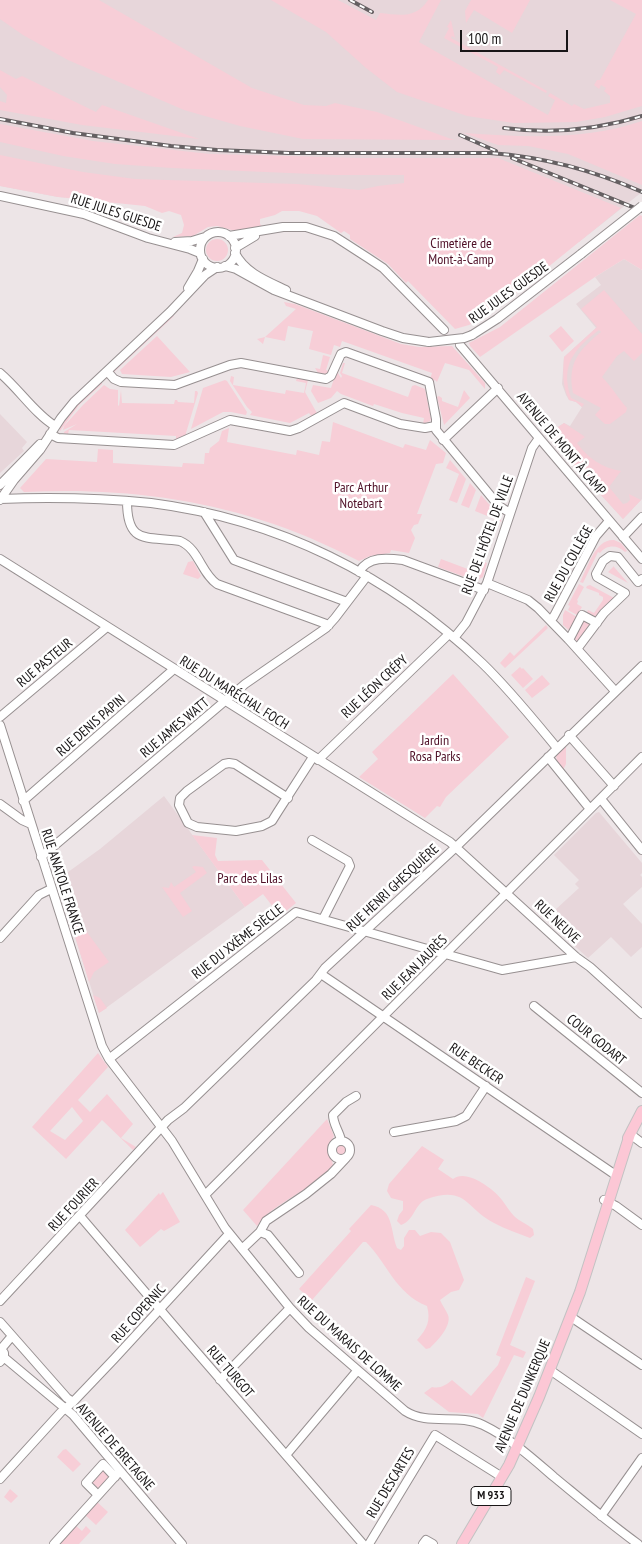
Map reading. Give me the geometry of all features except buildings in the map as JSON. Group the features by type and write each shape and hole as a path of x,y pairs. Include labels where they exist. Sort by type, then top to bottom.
{"main road":[{"name":"AVENUE DE DUNKERQUE","path":"462,1544 518,1447 571,1317 594,1251 614,1174 630,1134 642,1111"}],"street":[{"name":"RUE JULES GUESDE","path":"0,196 84,214 202,256"},
{"name":"RUE JULES GUESDE","path":"221,266 236,270 274,290 403,338 429,342 455,339 472,335 498,320 642,206"},
{"path":"229,236 283,227 306,227 334,236 382,268 444,330"},
{"path":"235,251 254,236 271,229"},
{"path":"0,500 14,480 40,450 55,426 74,402 181,300 205,276 232,260 235,251 234,242 229,236 217,232 205,238 201,244 202,256 196,275 181,300"},
{"name":"RUE JULES GUESDE","path":"165,242 192,241 205,238"},
{"name":"RUE JULES GUESDE","path":"235,251 240,262 252,272 315,304"},
{"path":"202,256 209,265 221,266"},
{"name":"AVENUE DE MONT À CAMP","path":"460,345 642,559"},
{"path":"107,371 114,379 121,382 175,385 230,364 241,362 326,379 332,376 341,354 346,352 429,382 436,419 436,430 499,506 510,513"},
{"path":"0,373 55,426"},
{"path":"443,440 498,388"},
{"path":"50,434 58,438 174,445 228,420 290,431 344,404 400,424 426,428 435,426"},
{"path":"0,485 50,434"},
{"name":"RUE DE L'HÔTEL DE VILLE","path":"452,636 464,626 485,586 533,445 539,438"},
{"path":"0,500 127,501 204,512 257,526 328,554 412,605 452,636 502,683 558,748"},
{"path":"127,501 128,520 134,531 145,537 185,543 217,584 329,625"},
{"path":"204,512 234,560 347,602"},
{"path":"623,537 642,517"},
{"name":"RUE DU COLLÈGE","path":"550,620 554,616 596,536 609,520"},
{"path":"577,649 604,613 640,580 618,557 610,556 603,560 596,574 597,578 625,593"},
{"name":"RUE DU MARÉCHAL FOCH","path":"0,559 456,847"},
{"path":"359,572 366,563 375,560 403,560 528,600 550,620 615,691"},
{"name":"RUE JAMES WATT","path":"41,857 246,684 329,625 367,576"},
{"path":"569,640 582,615 597,623"},
{"name":"RUE PASTEUR","path":"0,717 107,627"},
{"name":"RUE LÉON CRÉPY","path":"288,798 235,764 229,763 224,764 187,791 180,798 179,806 188,823 197,827 236,831 262,826 272,821 316,758 452,636"},
{"name":"RUE HENRI GHESQUIÈRE","path":"162,1127 184,1108 356,939 366,932 456,847 642,666"},
{"name":"RUE DENIS PAPIN","path":"23,800 174,669"},
{"name":"RUE ANATOLE FRANCE","path":"0,725 102,1046"},
{"path":"570,735 614,786"},
{"path":"548,757 590,809"},
{"name":"RUE JEAN JAURÈS","path":"205,1195 642,758"},
{"path":"601,799 642,850"},
{"path":"0,804 22,820 31,824"},
{"path":"312,840 348,862 350,866 323,919"},
{"name":"RUE NEUVE","path":"456,847 576,957 590,967 642,1014"},
{"path":"0,938 39,895 51,889"},
{"name":"RUE DU XXÈME SIÈCLE","path":"109,1058 293,914 299,912 502,970 576,957"},
{"name":"RUE BECKER","path":"321,974 614,1174"},
{"name":"COUR GODART","path":"534,1006 642,1093"},
{"name":"RUE DU MARAIS DE LOMME","path":"102,1046 183,1157 229,1234 290,1308 309,1328 411,1415 478,1423 500,1435 518,1447 638,1544"},
{"path":"394,1132 456,1121 466,1116 486,1086"},
{"path":"242,1248 260,1232 266,1221 331,1174 350,1153 350,1147 347,1142 341,1140 333,1120 333,1115 346,1102 356,1096"},
{"name":"RUE FOURIER","path":"1,1299 162,1127"},
{"path":"630,1134 642,1143"},
{"path":"341,1140 333,1145 333,1154 340,1159 346,1158"},
{"path":"606,1201 642,1225"},
{"name":"RUE TURGOT","path":"80,1216 363,1544"},
{"path":"260,1232 268,1235 299,1273"},
{"name":"RUE COPERNIC","path":"0,1479 229,1234"},
{"path":"220,1380 290,1308"},
{"path":"571,1317 642,1365"},
{"name":"AVENUE DE BRETAGNE","path":"0,1322 67,1398 73,1402"},
{"path":"1,1358 4,1353 0,1349 12,1336"},
{"name":"AVENUE DE BRETAGNE","path":"1,1358 65,1408 117,1474 182,1544"},
{"path":"550,1370 642,1434"},
{"path":"286,1455 358,1371"},
{"path":"434,1419 435,1435 502,1477"},
{"name":"RUE DESCARTES","path":"369,1544 435,1435"},
{"path":"601,1516 642,1458"},
{"path":"54,1544 117,1474 103,1464 86,1483 98,1495"},
{"path":"423,1544 426,1540 433,1544"}],"shaded area":[{"path":"0,0 642,0 642,192 579,242 538,221 58,197 0,186"},
{"path":"624,259 642,270 642,499 623,519 546,435 564,423 570,426 582,407 576,402 569,400 562,384 564,357 596,328 576,304 601,285 595,277"},
{"path":"0,414 27,442 22,448 24,451 0,473"},
{"path":"164,796 245,907 99,1013 57,880 100,849"},
{"path":"599,812 642,863 642,873 640,875 642,877 642,887 623,904 642,924 642,947 631,957 611,937 588,958 548,922 557,913 555,910 579,888 575,884 579,880 554,855"}],"green space":[{"path":"0,0 99,0 252,88 304,105 326,106 335,103 377,112 454,140 303,139 240,126 184,110 68,60 23,35 0,19"},
{"path":"271,0 338,0 376,20 380,13 413,13 428,0 441,0 419,42 548,115 555,100 548,96 550,93 572,106 574,104 584,109 610,103 610,96 604,91 606,88 601,85 599,89 594,85 597,80 600,80 636,14 610,0 642,0 642,106 605,117 576,122 514,123 467,116 397,92 366,68 326,32"},
{"path":"471,0 530,0 512,33 474,10 466,23 465,11"},
{"path":"451,20 455,38 452,36 451,38 547,91 546,93 504,70 500,75 496,72 498,67 444,38"},
{"path":"0,70 16,79 22,76 96,112 102,105 199,139 82,125 0,110 0,101 6,103 7,95 0,87"},
{"path":"642,121 642,185 568,154 528,146 498,145 464,133 509,136 576,135 598,132"},
{"name":"Cimetière de Mont-à-Camp","path":"0,124 93,141 210,154 361,158 498,158 621,208 495,310 469,325 455,329 408,281 406,283 388,264 350,239 350,235 344,231 341,233 317,216 299,211 282,211 260,219 260,224 263,227 239,232 217,226 208,227 193,236 173,237 182,233 184,225 181,215 169,211 162,213 145,206 58,197 0,186 0,155 83,172 135,179 297,184 359,190 404,183 404,175 336,175 115,164 63,156 0,142"},
{"path":"640,215 642,216 642,270 624,259 480,357 470,346 469,343 500,327"},
{"path":"217,239 225,242 228,250 225,258 217,261 209,258 206,250 209,242"},
{"path":"604,290 642,334 642,353 634,361 624,351 617,356 602,377 627,408 626,412 610,424 605,424 595,415 601,408 573,393 573,365 586,345 601,332 599,330 576,351 568,367 567,376 571,398 584,404 582,407 576,402 569,400 564,379 564,357 597,327 581,309"},
{"path":"284,302 295,304 401,344 419,347 452,346 485,383 485,389 469,370 445,363 437,382 435,380 432,382 430,379 432,373 342,341 340,347 334,345 331,355 309,349 313,331 288,326 285,341 265,337 296,309 286,306"},
{"path":"171,315 174,316 114,372 114,369"},
{"path":"561,326 574,341 562,352 549,336"},
{"path":"157,336 190,372 171,377 122,374 120,370"},
{"path":"265,337 263,344 257,339"},
{"path":"323,355 330,357 326,370 331,372 325,376 318,373 315,368 320,369"},
{"path":"339,363 338,373 341,378 340,373 343,363 345,363 342,373 408,397 412,386 415,385 425,389 430,421 423,424 424,418 374,404 373,406 337,391 331,398 318,403 311,391 313,385 331,388"},
{"path":"231,376 234,377 233,385 285,394 286,390 304,393 306,383 296,381 297,378 308,380 305,392 318,415 313,418 309,413 290,423 250,415 252,412 230,381"},
{"path":"102,380 102,384 79,405 60,431 64,419"},
{"path":"225,380 247,412 246,415 223,412 191,429 203,388"},
{"path":"104,385 110,389 118,390 119,406 121,390 122,403 174,404 175,400 178,402 194,403 195,391 197,391 198,393 186,433 187,437 176,442 176,436 69,430 68,434 64,433 77,424 63,430 64,426"},
{"path":"464,390 470,398 444,425 437,397 439,396 442,398 442,401 458,407"},
{"name":"Parc Arthur Notebart","path":"333,422 403,448 405,444 426,450 430,440 446,453 443,463 436,464 417,514 422,514 418,524 414,525 411,530 415,538 409,553 391,550 390,553 370,556 359,561 286,528 232,511 144,495 84,491 24,492 20,488 46,459 97,462 98,449 113,450 113,463 182,467 183,463 204,464 205,453 209,453 210,448 219,441 222,431 229,428 227,442 296,455 297,450 319,455 322,441 330,442"},
{"path":"564,423 585,437 577,443 591,458 602,465 621,471 609,487 623,504 630,500 629,494 641,500 623,519 546,435"},
{"path":"450,460 466,479 457,503 449,500 459,474 446,468"},
{"path":"470,483 476,490 469,508 461,505"},
{"path":"481,495 495,511 502,522 475,511"},
{"path":"614,540 621,543 642,570 627,551 625,552 616,547 609,547 600,553 598,552 583,583 580,582 597,549 607,541"},
{"path":"441,559 473,571 477,559 487,563 483,577 476,581 438,567"},
{"path":"193,561 201,576 198,579 183,574 188,562"},
{"path":"614,567 628,583 608,572"},
{"path":"579,584 584,587 577,600 577,604 582,607 577,615 568,610 570,606 568,605"},
{"path":"590,585 616,599 597,619 586,614 588,610 594,613 603,597 599,593 586,588"},
{"path":"565,610 577,617 570,631 563,625"},
{"path":"582,618 592,622 578,642 573,637"},
{"path":"546,625 548,628 505,668 500,663 510,652 514,656"},
{"path":"520,667 533,679 523,688 511,675"},
{"name":"Jardin Rosa Parks","path":"453,674 509,737 446,797 440,807 437,806 425,818 359,777 378,759 372,752"},
{"path":"542,675 550,684 532,698 525,690"},
{"path":"566,746 566,764 563,770 557,762 556,755 562,747"},
{"name":"Parc des Lilas","path":"192,835 217,838 215,855 218,861 262,860 296,903 280,916 263,894 245,907"},
{"path":"192,867 203,867 207,873 180,893 192,911 183,917 162,887 169,888 171,882 174,887 196,872"},
{"path":"64,901 109,962 94,972 89,982"},
{"path":"93,995 100,998 107,1008 99,1013"},
{"path":"98,1053 108,1067 78,1100 90,1112 107,1094 133,1124 121,1138 136,1147 133,1150 102,1120 66,1159 32,1127","holes":["72,1107 83,1121 65,1140 50,1131"]},
{"path":"327,1119 334,1136 328,1146 333,1165 315,1182 273,1210 257,1226 243,1210"},
{"path":"341,1144 347,1150 341,1156 335,1150"},
{"path":"422,1146 444,1160 438,1169 453,1179 459,1176 472,1178 493,1191 514,1216 533,1229 534,1235 530,1238 498,1225 465,1200 450,1195 440,1195 423,1201 409,1220 401,1225 397,1221 403,1210 403,1201 391,1198 387,1191 389,1184"},
{"path":"163,1192 180,1222 164,1231 161,1229 140,1247 125,1230 159,1193 160,1195"},
{"path":"371,1205 384,1211 390,1221 397,1248 401,1250 404,1246 404,1238 409,1230 415,1230 420,1236 431,1232 441,1233 450,1242 464,1280 459,1290 451,1292 440,1300 448,1315 448,1324 430,1348 426,1349 417,1340 427,1324 429,1316 427,1306 407,1294 399,1286 366,1242 363,1242 312,1300 299,1289 351,1231 349,1229"},
{"path":"526,1277 535,1281 510,1345 526,1352 523,1358 514,1355 483,1418 478,1414 449,1412 424,1393 432,1387 443,1386 452,1380 471,1396 498,1365 501,1357 496,1355"},
{"path":"66,1449 81,1464 73,1472 57,1457"},
{"path":"103,1467 111,1476 99,1489 90,1481"},
{"path":"10,1489 18,1496 11,1503 4,1497"},
{"path":"96,1501 108,1512 96,1525 84,1514"},
{"path":"75,1525 82,1531 86,1526 91,1531 79,1544 61,1544 59,1542"}],"railway":[{"path":"350,0 372,12"},
{"path":"504,128 539,131 573,130 608,125 642,116"},
{"path":"0,119 73,133 217,150 289,153 490,153 510,155 549,161 587,171 642,192"},
{"path":"460,135 496,151"},
{"path":"512,158 642,211"}]}
